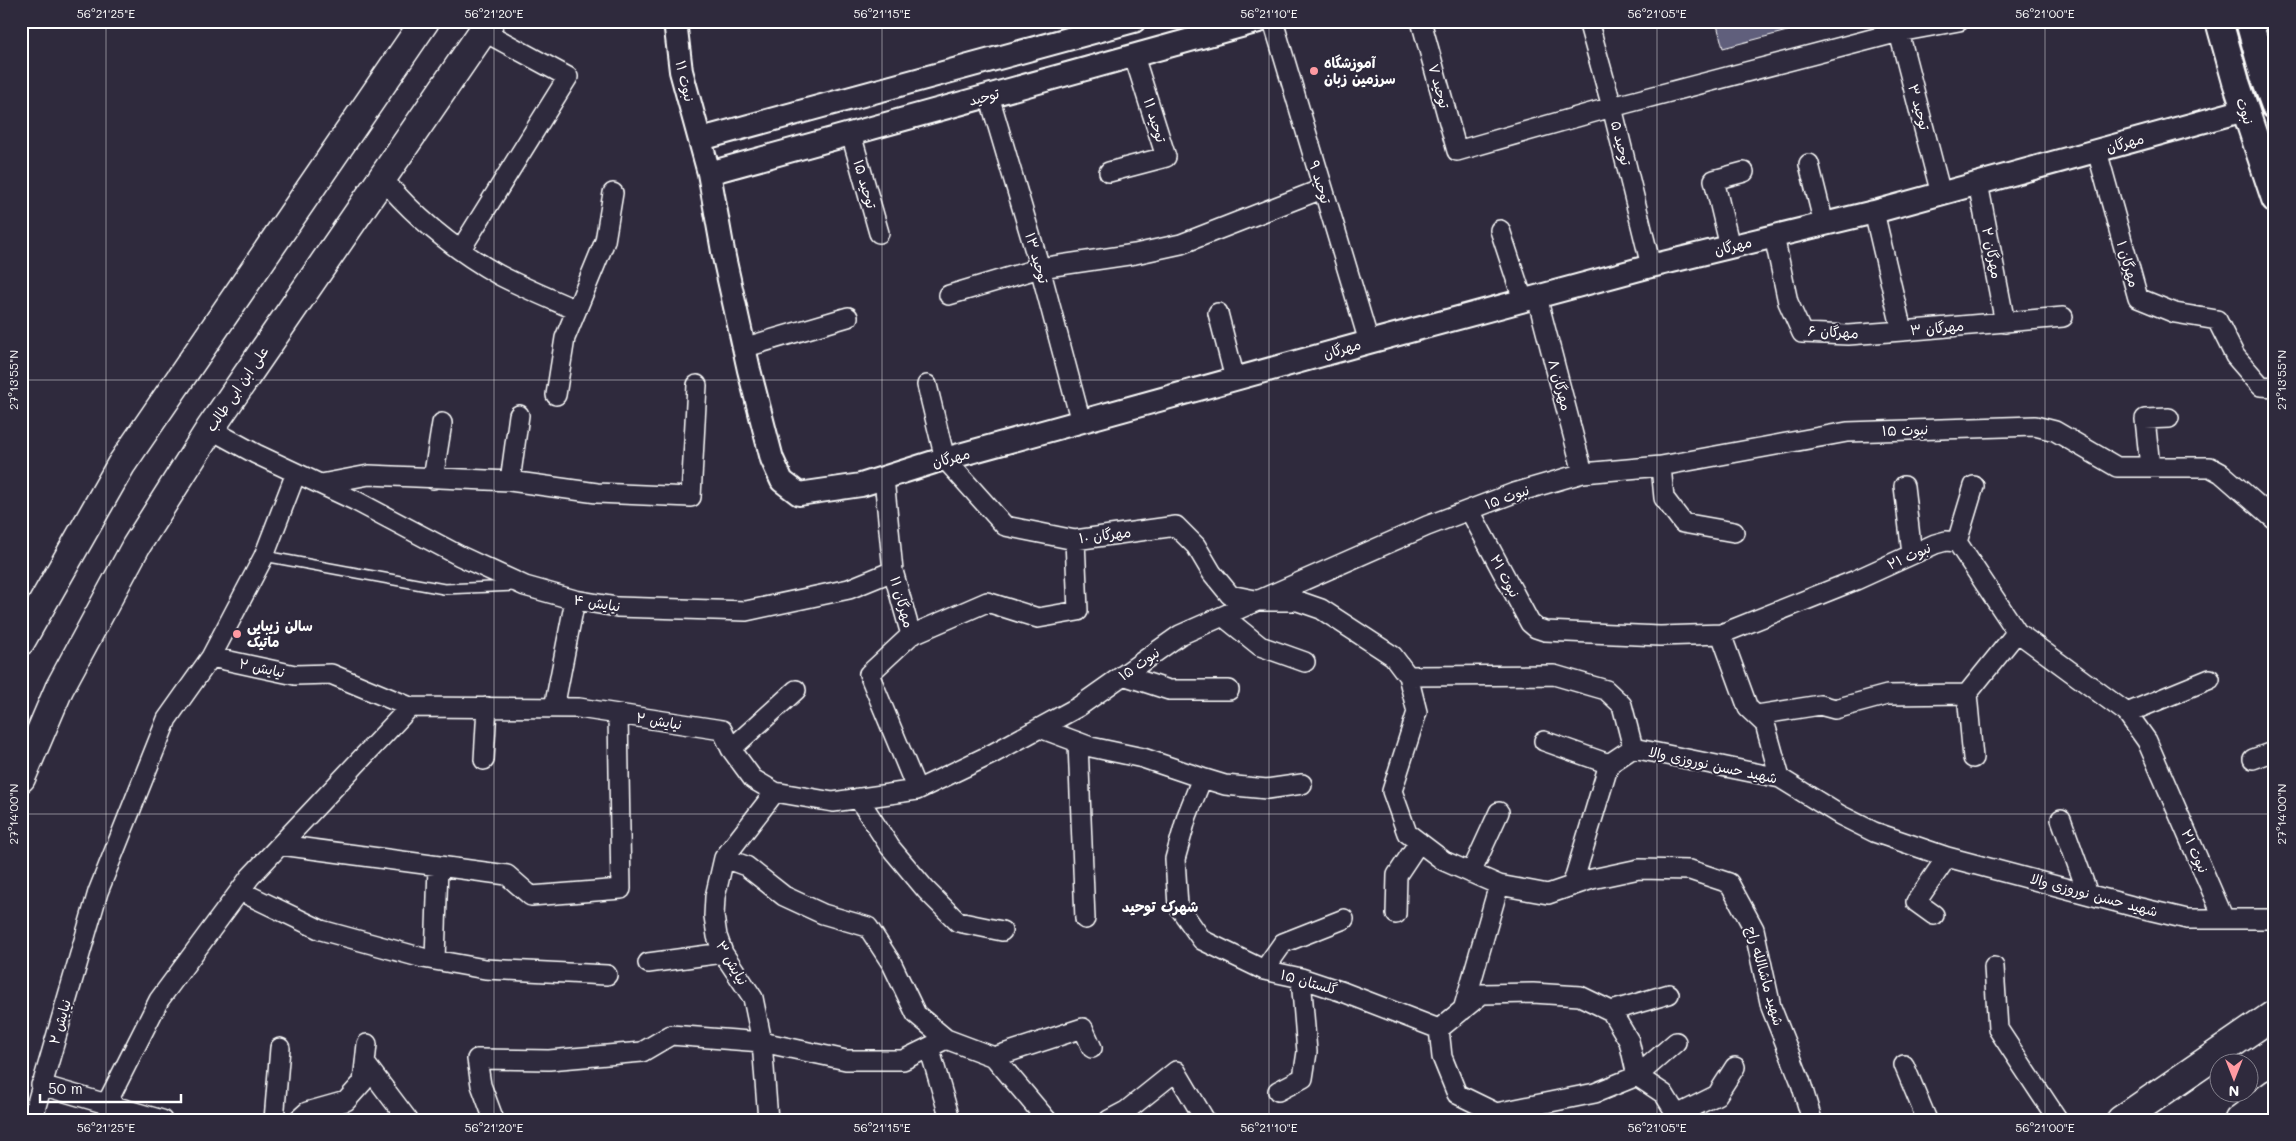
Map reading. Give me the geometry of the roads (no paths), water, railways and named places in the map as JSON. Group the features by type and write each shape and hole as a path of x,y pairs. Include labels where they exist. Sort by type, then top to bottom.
{"main road":[{"path":"21,641 121,465 425,21"},
{"name":"نبوت","path":"2219,21 2245,110 2275,199"},
{"path":"2249,21 2265,45 2274,103"},
{"name":"علی ابن ابی طالب","path":"21,778 59,689 136,546 210,429 486,26"},
{"path":"2121,1120 2275,1014"},
{"path":"2239,1120 2271,1102"}],"street":[{"name":"نبوت ۱۱","path":"675,21 681,71 701,140"},
{"path":"701,140 1134,21"},
{"name":"توحید","path":"709,173 1259,21"},
{"name":"توحید ۹","path":"1273,21 1369,342"},
{"name":"توحید ۷","path":"1422,21 1457,151 1612,107"},
{"name":"توحید ۵","path":"1588,21 1612,107 1651,266"},
{"path":"1612,107 1898,27 1959,21"},
{"path":"461,249 568,77 486,26"},
{"name":"توحید ۳","path":"1898,27 1941,194"},
{"name":"توحید ۱۱","path":"1109,172 1166,157 1134,56"},
{"name":"توحید ۱۳","path":"989,96 1040,268 1081,422"},
{"name":"مهرگان","path":"701,140 743,348 772,459 782,481 799,494 861,485 945,459 1530,298 1651,266 1874,212 2245,110"},
{"name":"توحید ۱۵","path":"851,134 879,233"},
{"name":"مهرگان ۱","path":"2097,151 2138,298 2176,312 2217,320 2236,356 2254,378 2261,386 2275,387"},
{"path":"1809,164 1824,224"},
{"path":"1730,247 1714,180 1744,172"},
{"path":"382,178 406,206 461,249 499,274 576,310"},
{"name":"مهرگان ۲","path":"1978,183 2005,322"},
{"path":"949,295 1040,268 1135,254 1181,244 1322,189"},
{"path":"556,395 565,338 605,241 613,193"},
{"name":"مهرگان ۳","path":"1874,212 1902,331 2064,317"},
{"name":"مهرگان ۸","path":"1500,230 1530,298 1583,473"},
{"name":"مهرگان ۶","path":"1774,236 1788,302 1802,333 1848,335 1902,331"},
{"path":"1218,312 1235,379"},
{"path":"743,348 848,317"},
{"path":"321,484 369,475 510,481 596,493 691,497 697,385"},
{"path":"927,385 945,459"},
{"path":"510,481 519,415"},
{"path":"2150,467 2145,419 2169,418"},
{"path":"433,479 442,423"},
{"name":"نبوت ۱۵","path":"775,792 833,802 917,790 992,754 1078,707 1180,635 1427,526 1514,493 1583,473 1661,466 1846,432 2035,426 2055,431 2117,467 2210,466 2221,473 2275,520"},
{"name":"نیایش ۴","path":"210,429 460,556 525,586 575,600 617,607 746,612 850,589 893,571"},
{"name":"مهرگان ۱۰","path":"945,459 1005,526 1075,540 1176,526 1196,546 1212,573 1230,595 1260,601"},
{"path":"1661,466 1664,498 1684,523 1734,532"},
{"path":"212,657 264,556 296,473"},
{"name":"مهرگان ۱۱","path":"884,478 893,571 911,635 869,674 917,790"},
{"path":"1904,486 1912,554"},
{"path":"1956,542 1974,486"},
{"name":"نبوت ۲۱","path":"1470,511 1530,623 1536,628 1660,636 1721,634 1856,580 1935,544 1946,541 1956,542 2017,632 2127,713 2147,741 2224,919"},
{"path":"911,635 987,602 1038,618 1078,611 1075,540"},
{"path":"554,708 575,600"},
{"name":"شهید ماشاالله راج","path":"1260,601 1298,601 1321,609 1393,656 1408,676 1417,712 1392,791 1406,833 1444,861 1500,885 1548,894 1639,868 1690,870 1729,883 1754,930 1771,1007 1800,1080 1812,1120"},
{"path":"1224,617 1260,646 1305,662"},
{"path":"1973,758 1967,694 2017,632"},
{"path":"1721,634 1748,708 1765,724 1780,778"},
{"name":"نیایش ۲","path":"32,1120 98,892 166,719 212,657 295,675 331,674 410,707 579,708 722,730 730,749 753,779 775,792"},
{"path":"1123,675 1169,690 1229,690"},
{"name":"شهید حسن نوروزی والا","path":"1408,676 1554,675 1606,690 1622,706 1633,748 1780,778 1840,815 1874,832 1947,857 2187,919 2275,919"},
{"path":"2127,713 2210,679"},
{"path":"730,749 796,690"},
{"path":"1758,716 1820,705 1835,709 1887,694 1967,694"},
{"path":"107,1103 159,1000 250,877 410,707"},
{"path":"484,760 487,707"},
{"path":"281,845 507,875 531,896 621,888 618,714"},
{"path":"1040,728 1078,743 1143,758 1225,785 1267,789 1302,784"},
{"path":"1544,741 1610,764"},
{"path":"1078,743 1085,919"},
{"path":"1572,886 1610,764 1633,748"},
{"path":"2253,759 2275,751"},
{"name":"گلستان ۱۵","path":"1202,778 1187,816 1175,860 1178,906 1202,940 1264,970 1301,978 1343,992 1439,1029"},
{"name":"نیایش ۳","path":"768,1120 762,1042 753,998 723,952 717,936 714,916 715,897 724,858 775,792"},
{"path":"858,798 890,847 926,890 958,922 1002,931"},
{"path":"1471,873 1499,812"},
{"path":"2061,820 2088,894"},
{"path":"1396,914 1397,875 1418,842"},
{"path":"1934,915 1916,902 1947,857"},
{"path":"724,858 746,866 784,896 823,914 868,927 892,964 916,1014 938,1043 948,1112"},
{"path":"435,960 438,866"},
{"path":"1463,1010 1500,885"},
{"path":"240,891 321,930 435,960 485,969 607,975"},
{"path":"1264,970 1283,943 1344,919"},
{"path":"648,964 723,952"},
{"path":"1994,967 1998,1029 2058,1120"},
{"path":"1278,1091 1303,1078 1307,1052 1301,978"},
{"path":"1676,1042 1637,1076 1595,1093 1505,1116 1457,1094 1442,1057 1439,1029 1482,994 1533,993 1580,996 1611,1011 1629,1041 1637,1076 1664,1094 1678,1117 1717,1095 1735,1067"},
{"path":"1611,1011 1669,994"},
{"path":"494,1120 481,1085 477,1059 549,1060 642,1052 670,1035 762,1042 846,1060 903,1060 938,1043 994,1057 1083,1028 1092,1048"},
{"path":"298,1120 307,1112 346,1101 363,1082 367,1044"},
{"path":"274,1120 280,1048"},
{"path":"994,1057 1047,1120"},
{"path":"365,1063 408,1120"},
{"path":"1904,1065 1927,1120"},
{"path":"1109,1120 1126,1111 1176,1071 1205,1120"},
{"path":"41,1085 162,1120"}],"lane":[{"path":"264,556 444,589 525,586"}],"place":[{"name":"آموزشگاه سرزمین زبان","path":"1314,71"},
{"name":"سالن زیبایی ماتیک","path":"237,634"}],"district":[{"name":"شهرک توحید","path":"1160,907"}]}
